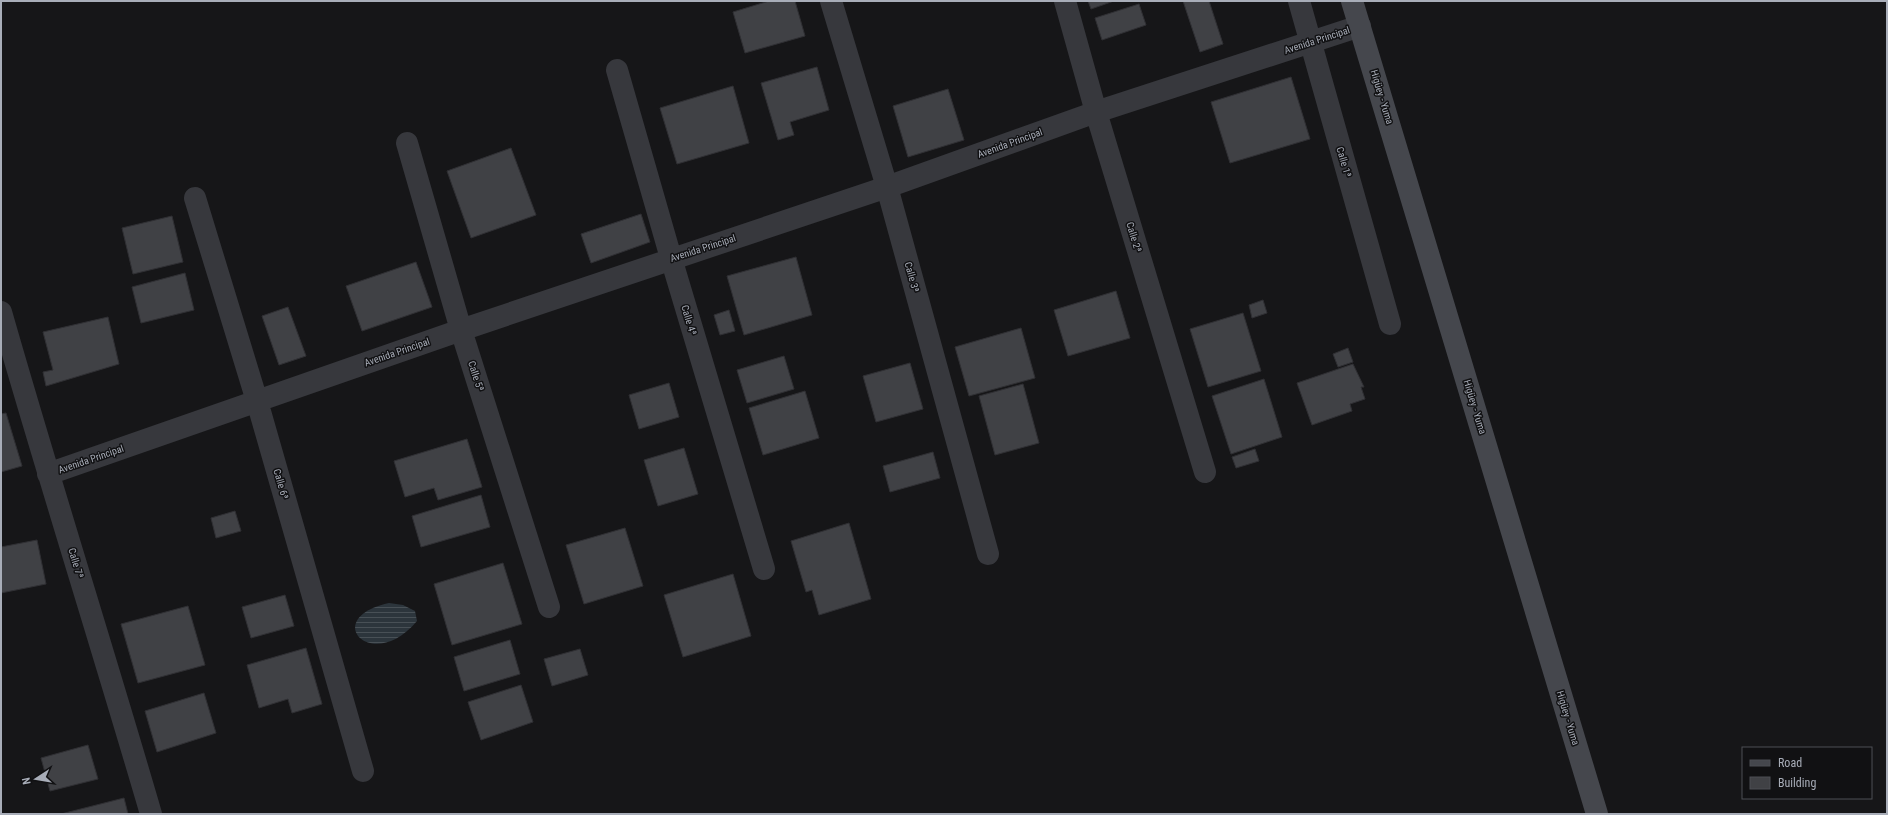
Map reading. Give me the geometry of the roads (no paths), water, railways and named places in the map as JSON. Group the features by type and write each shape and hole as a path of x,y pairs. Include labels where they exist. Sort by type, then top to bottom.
{"main road":[{"name":"Higüey - Yuma","path":"1352,1 1597,814"}],"street":[{"name":"Calle 3ª","path":"831,1 887,187 988,554"},
{"name":"Calle 2ª","path":"1065,1 1096,112 1205,472"},
{"name":"Calle 1ª","path":"1299,1 1390,324"},
{"name":"Avenida Principal","path":"48,474 671,258 887,187 1096,112 1360,26"},
{"name":"Calle 4ª","path":"617,70 671,258 764,569"},
{"name":"Calle 5ª","path":"407,143 462,330 549,607"},
{"name":"Calle 6ª","path":"196,198 257,401 363,771"},
{"name":"Calle 7ª","path":"1,312 48,474 102,648 151,814"}]}
